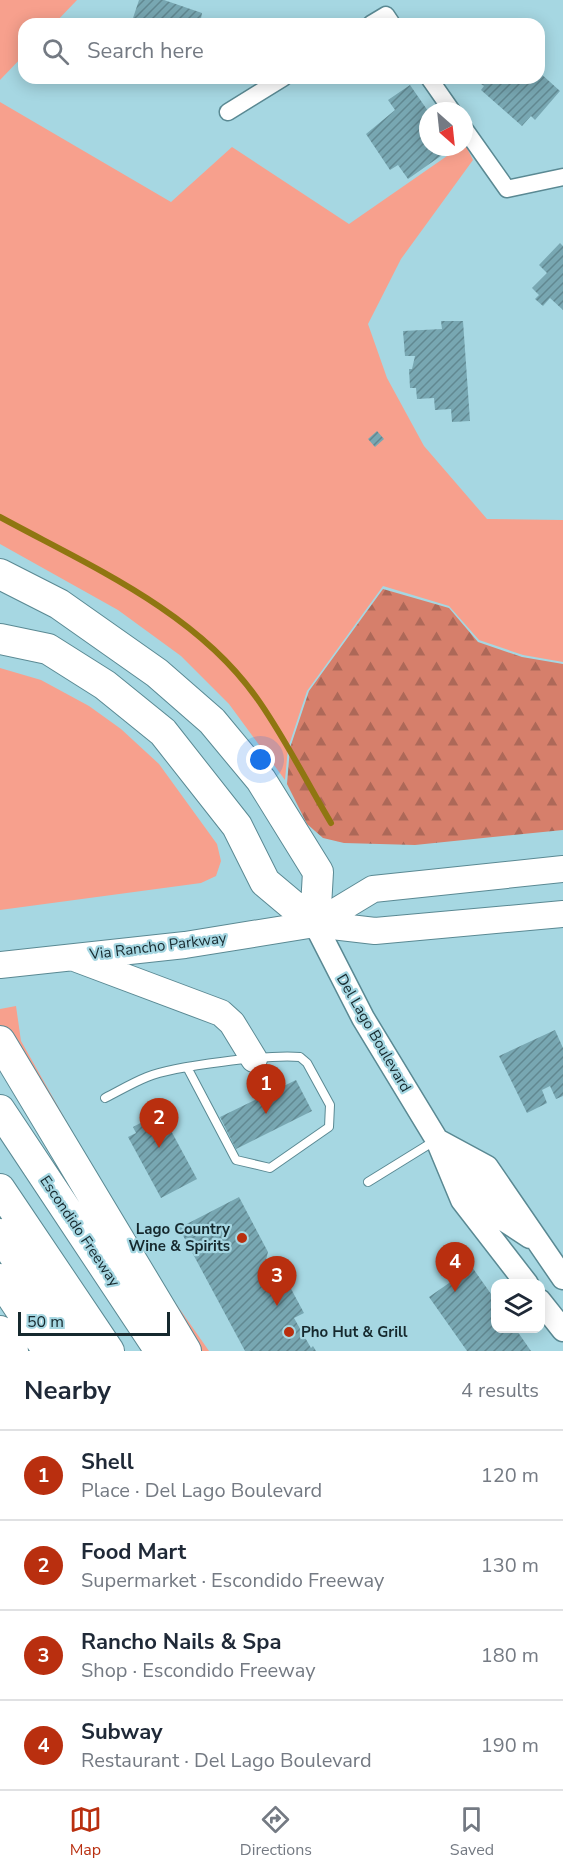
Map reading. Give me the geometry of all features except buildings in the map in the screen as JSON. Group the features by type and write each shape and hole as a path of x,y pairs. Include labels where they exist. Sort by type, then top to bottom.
{"highway":[{"path":"0,574 59,604 157,673 212,722 261,780 318,872 315,924"},
{"path":"0,639 48,650 105,684 163,732 208,786 237,826 265,882 315,924"},
{"path":"0,1041 186,1351"},
{"name":"Escondido Freeway","path":"0,1110 160,1351"},
{"path":"0,1190 109,1351"},
{"path":"0,1234 77,1351"},
{"path":"0,1280 48,1351"},
{"path":"0,1331 13,1351"}],"main road":[{"name":"Via Rancho Parkway","path":"315,924 373,889 563,869"},
{"name":"Via Rancho Parkway","path":"0,965 185,945 315,924 375,931 563,914"},
{"name":"Del Lago Boulevard","path":"315,924 363,1018 436,1140 462,1200 523,1279"},
{"path":"71,957 221,1013 236,1028 254,1059"},
{"path":"436,1140 487,1167 563,1278"},
{"path":"545,1307 563,1330"}],"street":[{"path":"228,112 273,84"},
{"path":"433,84 446,102"},
{"path":"473,141 507,189 563,177"}],"lane":[{"path":"105,1098 148,1076 188,1068 254,1059 300,1057 307,1063 330,1105 329,1127 270,1168 236,1160 188,1068"},
{"path":"368,1182 436,1140"}],"shaded area":[{"path":"0,0 77,0 60,18 18,18 18,61 0,80"},
{"path":"0,102 171,202 232,147 349,224 447,156 471,156 473,160 401,259 368,324 387,378 424,446 487,519 563,520 563,662 523,655 479,640 449,606 383,586 307,691 288,748 285,780 229,704 181,656 118,610 0,544"},
{"path":"0,668 41,680 89,706 121,729 159,764 217,844 221,861 216,876 201,883 0,910"},
{"path":"16,1006 21,1041 142,1255 209,1351 195,1351 0,1029 0,1009"}],"green space":[{"path":"383,589 449,608 478,642 522,657 563,664 563,830 415,845 344,843 323,838 307,824 287,784 290,748 309,691"}],"waterway":[{"path":"0,517 139,593 203,639 256,697 331,823"}],"place":[{"name":"Shell","path":"266,1114"},
{"name":"Food Mart","path":"159,1148"},
{"name":"Lago Country Wine & Spirits","path":"242,1238"},
{"name":"Subway","path":"455,1292"},
{"name":"Rancho Nails & Spa","path":"277,1306"},
{"name":"Pho Hut & Grill","path":"289,1332"}]}
